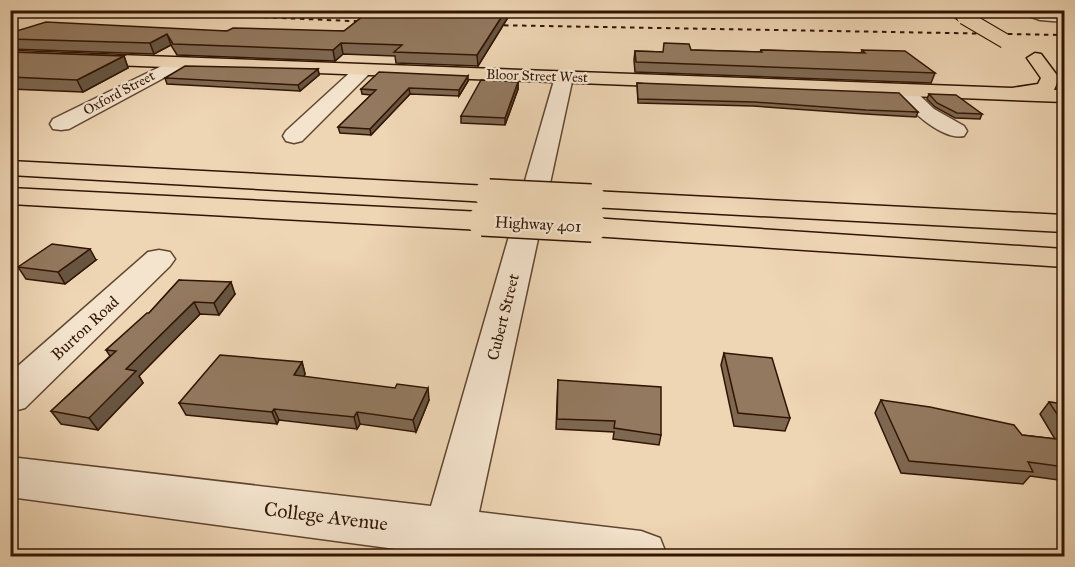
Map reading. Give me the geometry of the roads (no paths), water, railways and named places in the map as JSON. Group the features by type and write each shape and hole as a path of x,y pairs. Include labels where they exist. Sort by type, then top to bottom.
{"main road":[{"path":"958,14 1065,75"},
{"name":"Bloor Street West","path":"10,56 1065,96"},
{"path":"1035,58 1065,67"},
{"path":"1004,93 1045,89 1050,78 1035,58"},
{"name":"Highway 401","path":"10,168 485,207 592,213 1065,224"},
{"name":"Highway 401","path":"10,196 485,207"},
{"name":"Highway 401","path":"592,213 1065,258"}],"street":[{"path":"1018,10 1040,16 1065,18"},
{"name":"Oxford Street","path":"62,124 178,63"},
{"path":"292,136 363,70"},
{"name":"Cubert Street","path":"446,544 564,77"},
{"path":"903,90 927,113 956,131"},
{"name":"Burton Road","path":"10,397 159,259"},
{"name":"College Avenue","path":"10,477 446,544 641,556"}],"railway":[{"path":"93,10 375,22"},
{"path":"486,25 1064,35"}]}
